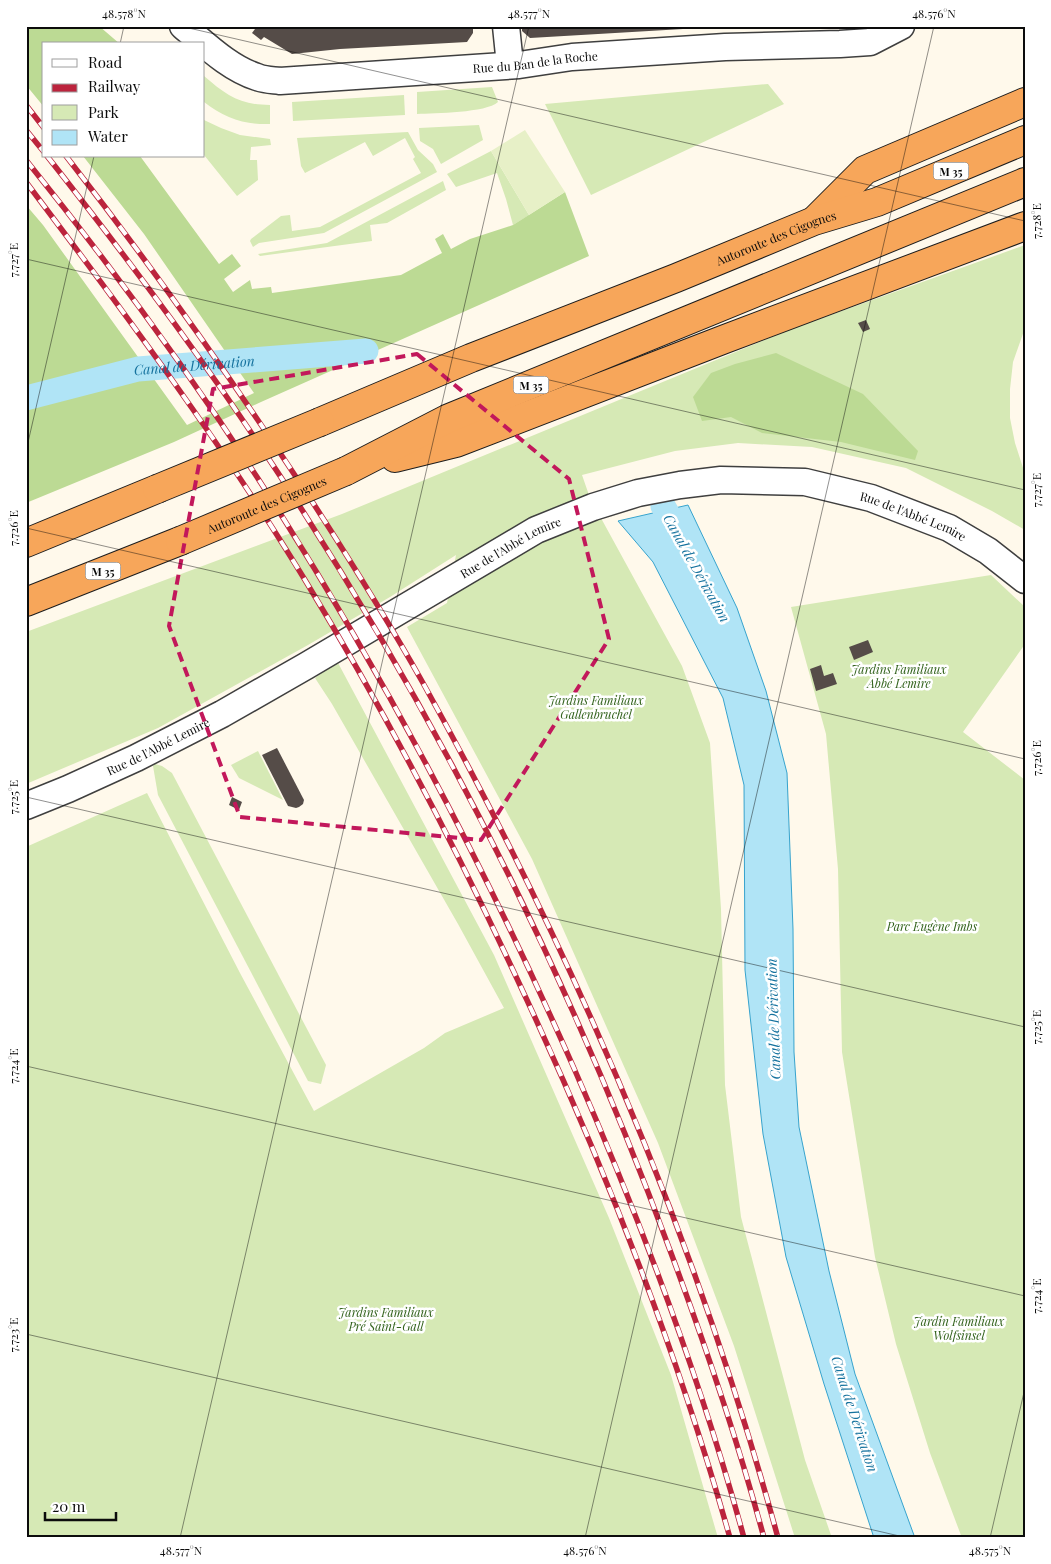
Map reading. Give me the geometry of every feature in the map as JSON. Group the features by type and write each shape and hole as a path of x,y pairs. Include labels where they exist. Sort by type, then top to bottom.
{"highway":[{"path":"814,222 865,170 1025,102"},
{"name":"Autoroute des Cigognes","path":"26,544 471,358 814,222 877,202 1025,140"},
{"name":"M 35","path":"349,469 447,419 1025,182"},
{"path":"349,469 456,443 1025,226"},
{"name":"Autoroute des Cigognes","path":"26,602 180,541 349,469"}],"street":[{"name":"Rue du Ban de la Roche","path":"184,26 203,42"},
{"path":"506,26 510,65"},
{"name":"Rue du Ban de la Roche","path":"205,44 248,74 268,80 280,81 510,65 572,57 725,46 870,42 901,26"},
{"name":"Rue de l'Abbé Lemire","path":"26,806 119,766 222,714 536,530 593,507 638,492 721,480 805,482 870,498 950,528 988,551 1025,580"}],"highlighted area":[{"path":"417,354 569,479 609,639 481,840 240,817 169,626 213,389"}],"green space":[{"path":"26,26 99,26 118,42 42,42 42,105 26,85"},
{"path":"205,77 219,89 234,98 259,105 270,105 270,124 243,122 212,108 205,103"},
{"path":"768,84 784,104 591,195 545,104"},
{"path":"492,87 498,102 492,106 460,112 417,114 417,92"},
{"path":"404,95 405,115 293,121 292,102"},
{"path":"205,120 240,135 270,139 271,145 251,147 250,160 257,160 258,180 237,196 205,156"},
{"path":"479,125 483,140 441,164 433,149 420,141 419,128"},
{"path":"525,130 565,192 529,215 491,151"},
{"path":"408,132 418,150 433,164 437,172 324,233 259,243 253,247 251,239 281,216 290,215 292,231 320,227 421,173 405,138 373,156 365,142 305,173 301,166 297,138"},
{"path":"491,151 529,215 513,225 497,173 456,187 447,174"},
{"path":"85,158 141,158 219,264 232,254 241,266 224,279 233,292 250,280 252,289 271,287 272,293 401,275 442,253 435,239 443,234 451,249 470,239 513,225 565,192 589,256 174,442 26,503 26,205 43,225 187,425 254,393 144,234"},
{"path":"443,181 446,190 387,223 370,225 372,241 260,256 258,254 327,243"},
{"name":"Jardins Familiaux Gallenbruchel","path":"1025,245 1025,328 1013,362 1010,389 1010,418 1015,443 1025,474 1025,530 992,511 906,468 812,447 738,443 675,451 582,475 590,498 682,666 710,743 721,909 725,1085 741,1217 805,1460 832,1538 795,1538 734,1346 658,1143 532,859 407,627 447,603 456,555 390,597 308,645 158,728 26,784 26,632 342,514 789,330"},
{"path":"776,353 863,394 918,451 915,460 841,442 762,433 731,417 702,421 693,397 711,373 735,364"},
{"path":"991,575 1025,607 1025,644 963,732 1025,780 1025,1538 962,1538 930,1453 896,1344 875,1257 842,1052 838,869 826,734 791,607"},
{"name":"Jardins Familiaux Pré Saint-Gall","path":"337,661 494,955 609,1218 671,1375 718,1538 26,1538 26,847 147,793 314,1111 424,1048 445,1033 504,1008 332,704 315,678"},
{"path":"258,751 283,800 239,778 231,765"},
{"path":"155,764 162,766 172,773 326,1065 321,1084 308,1081 158,795 153,766"}],"water":[{"path":"688,505 737,608 766,691 787,773 793,929 794,1052 799,1127 829,1271 855,1374 915,1538 874,1538 824,1384 786,1257 763,1134 745,970 744,785 723,698 653,562 618,521"}],"building":[{"path":"251,26 473,26 473,33 467,42 340,49 292,54 264,37 261,40 252,33 255,29"},
{"path":"522,26 700,26 700,28 530,38 522,31"},
{"path":"866,320 870,329 863,332 858,323"},
{"path":"868,640 873,652 854,660 849,647"},
{"path":"821,665 824,676 833,673 837,684 816,691 810,669"},
{"path":"277,748 304,800 303,804 299,807 288,806 262,755"},
{"path":"232,797 242,802 239,810 229,805"}],"waterway":[{"name":"Canal de Dérivation","path":"26,398 138,369 366,351"},
{"name":"Canal de Dérivation","path":"663,506 682,539"}],"railway":[{"path":"26,105 42,125"},
{"path":"26,130 42,150"},
{"path":"49,158 179,330 290,491 354,594 416,700 474,807 580,1027 627,1139 709,1359 764,1538"},
{"path":"68,158 188,320 304,489 395,634 478,785 580,993 670,1207 746,1426 778,1538"},
{"path":"26,160 146,316 257,477 345,619 427,765 503,914 539,990 622,1182 688,1358 727,1477 744,1538"},
{"path":"26,182 171,378 240,478 305,580 363,678 418,778 470,880 580,1118 662,1326 709,1467 730,1538"}],"park label":[{"name":"Jardins Familiaux Abbé Lemire","path":"899,676"},
{"name":"Parc Eugène Imbs","path":"932,926"},
{"name":"Jardin Familiaux Wolfsinsel","path":"959,1328"}]}
